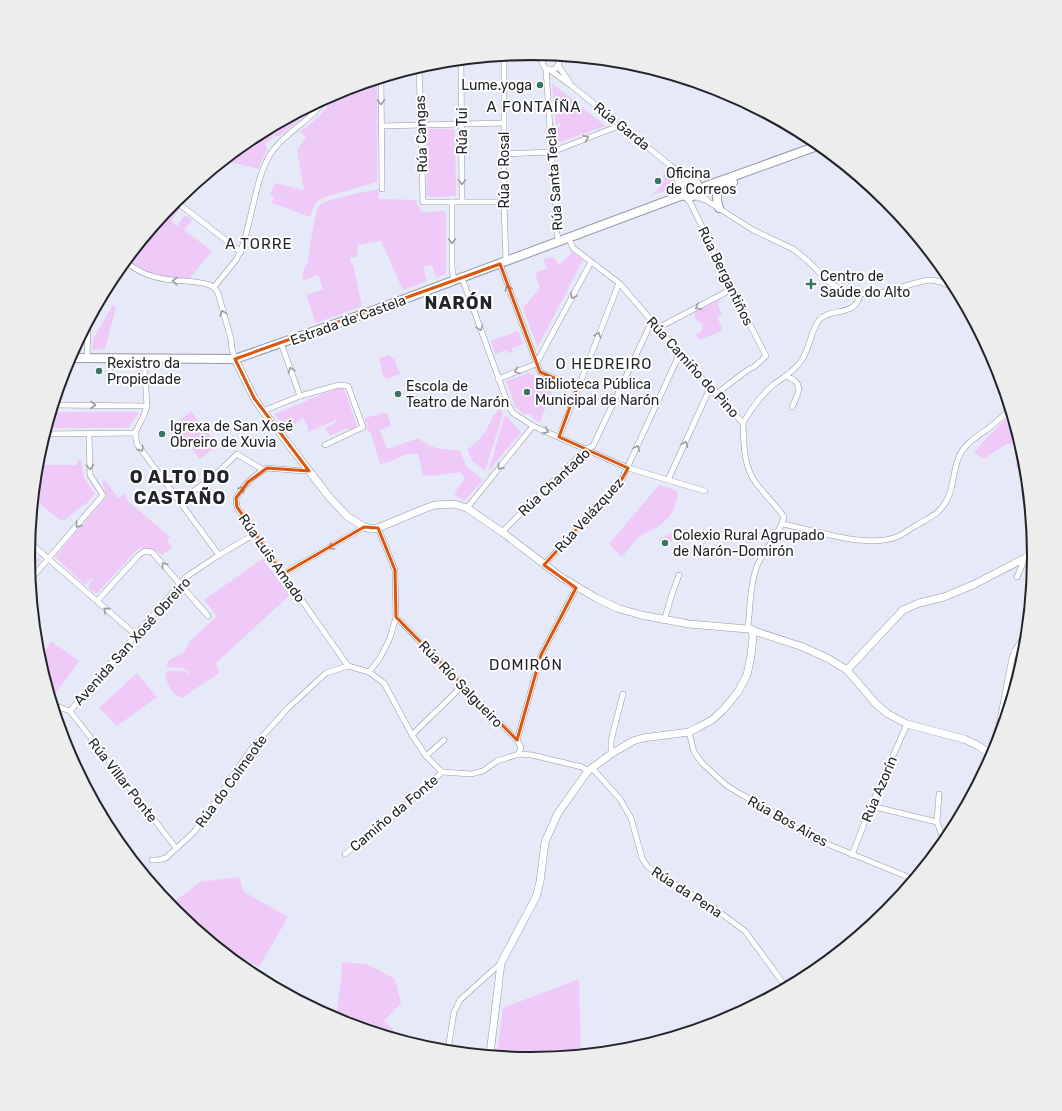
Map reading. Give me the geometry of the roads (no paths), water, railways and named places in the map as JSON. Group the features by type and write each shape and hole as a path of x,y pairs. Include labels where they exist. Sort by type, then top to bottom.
{"main road":[{"name":"Estrada de Castela","path":"76,358 235,359 458,279 813,148"},
{"path":"718,208 716,200 718,191 723,187 740,180 743,174"},
{"path":"693,180 697,184 689,193 684,181 693,180"}],"street":[{"name":"Rúa Santa Tecla","path":"543,60 543,64 548,69 557,234 559,241"},
{"name":"Rúa O Rosal","path":"504,61 503,262 536,364"},
{"path":"548,69 555,69 559,61"},
{"name":"Rúa Tui","path":"462,65 462,202"},
{"name":"Rúa Garda","path":"558,65 572,86"},
{"name":"Rúa Garda","path":"548,69 572,86 671,166 693,180"},
{"name":"Rúa Cangas","path":"419,72 423,202 452,202"},
{"path":"381,83 382,189"},
{"path":"214,287 241,252 262,171 271,154 280,143 318,108"},
{"path":"381,126 504,123"},
{"path":"504,154 552,152 621,125"},
{"name":"Rúa Garda","path":"671,166 689,193"},
{"path":"689,193 709,202 758,232 793,249 808,261 830,283 838,288 860,294 884,293 927,280 946,285"},
{"name":"Rúa Bergantiños","path":"689,193 691,204 766,356 754,367 749,369 716,394"},
{"path":"504,202 452,202 452,268 458,279 510,410 533,426 628,468 705,491"},
{"path":"180,205 241,252"},
{"name":"Rúa Camiño do Pino","path":"568,238 573,248 619,283 710,388 743,423 745,459 755,482 776,505 784,517 782,524"},
{"path":"498,379 536,364 591,262"},
{"path":"130,265 137,270 153,277 198,282 214,287 218,293 235,359 262,411 330,498 347,516 364,527 372,529 378,528 435,505 454,504 467,508 502,532 576,588 617,608 641,615 689,624 750,629 803,647 829,659 847,670 877,705 888,714 907,724 964,739 986,751"},
{"path":"559,437 619,283"},
{"path":"658,328 732,289"},
{"path":"743,423 755,403 773,385 794,370 807,351 814,330 820,319 830,314 845,311 855,305 860,294"},
{"name":"Rúa Chantado","path":"502,532 586,449 593,446 652,321"},
{"path":"87,358 88,333"},
{"path":"281,343 300,396"},
{"name":"Rúa Velázquez","path":"544,565 622,479 680,353"},
{"path":"144,359 147,406 135,433 137,444 219,555"},
{"path":"536,364 540,372 577,388"},
{"path":"786,376 794,379 798,385 799,393 792,407"},
{"path":"262,411 300,396 339,385 348,386 363,427 325,445"},
{"path":"668,480 710,388"},
{"path":"58,405 147,406"},
{"path":"491,1049 501,964 536,897 540,882 545,842 558,813 590,770 611,754 633,741 643,738 689,732 712,720 724,709 738,692 747,675 751,656 753,637 750,629 754,581 757,566 764,551 782,524 806,528 847,539 866,541 884,540 899,536 908,529 938,513 952,488 959,456 976,436 989,428 1006,413"},
{"path":"467,508 533,426"},
{"path":"50,434 135,433"},
{"path":"36,574 103,495 90,475 89,434"},
{"path":"180,501 213,477 237,454 263,470 267,468 303,471 308,470"},
{"name":"Rúa Luis Amado","path":"263,470 248,482 236,498 237,507 348,666"},
{"path":"283,574 364,527"},
{"path":"369,672 380,658 390,638 396,617 396,570 378,528"},
{"name":"Avenida San Xosé Obreiro","path":"70,710 186,577 219,555 255,534"},
{"path":"35,547 136,635"},
{"path":"97,601 139,555 145,551 152,552 208,616"},
{"path":"847,670 903,610 919,603 944,597 975,584 1025,558"},
{"path":"1017,577 1025,558"},
{"path":"664,620 680,575"},
{"path":"519,754 521,747 517,740 541,655 576,588"},
{"name":"Rúa Río Salgueiro","path":"396,617 462,686 517,740"},
{"path":"1001,715 1012,658 1018,645"},
{"path":"348,666 369,672 384,683 412,735 426,756 442,772 477,773 483,771 497,761 519,754 532,755 590,770"},
{"name":"Rúa do Colmeote","path":"152,860 166,858 195,831 252,748 288,708 326,673 348,666"},
{"path":"412,735 462,686"},
{"path":"611,754 611,740 623,694"},
{"path":"59,707 70,710"},
{"name":"Rúa Villar Ponte","path":"70,710 176,848"},
{"name":"Rúa Azorín","path":"852,854 871,806 907,724"},
{"name":"Rúa Bos Aires","path":"689,732 692,745 698,758 726,785 768,809 805,834 909,877"},
{"path":"426,756 444,740"},
{"name":"Rúa da Pena","path":"590,770 620,799 631,818 642,858 647,866 657,874 711,906 745,931 783,983"},
{"name":"Camiño da Fonte","path":"345,854 405,806 442,772"},
{"path":"938,794 937,822 941,834"},
{"path":"871,806 937,822"},
{"path":"449,1044 454,1012 460,1000 501,964"}],"place":[{"name":"Lume.yoga","path":"540,85"},
{"name":"Oficina de Correos","path":"658,181"},
{"name":"Centro de Saúde do Alto","path":"811,284"},
{"name":"Rexistro da Propiedade","path":"99,371"},
{"name":"Biblioteca Pública Municipal de Narón","path":"527,392"},
{"name":"Escola de Teatro de Narón","path":"398,394"},
{"name":"Igrexa de San Xosé Obreiro de Xuvia","path":"162,434"},
{"name":"Colexio Rural Agrupado de Narón-Domirón","path":"665,543"}],"district":[{"name":"A FONTAÍÑA","path":"534,107"},
{"name":"A TORRE","path":"259,244"},
{"name":"NARÓN","path":"459,303"},
{"name":"O HEDREIRO","path":"604,364"},
{"name":"O ALTO DO CASTAÑO","path":"180,487"},
{"name":"DOMIRÓN","path":"526,665"}]}
